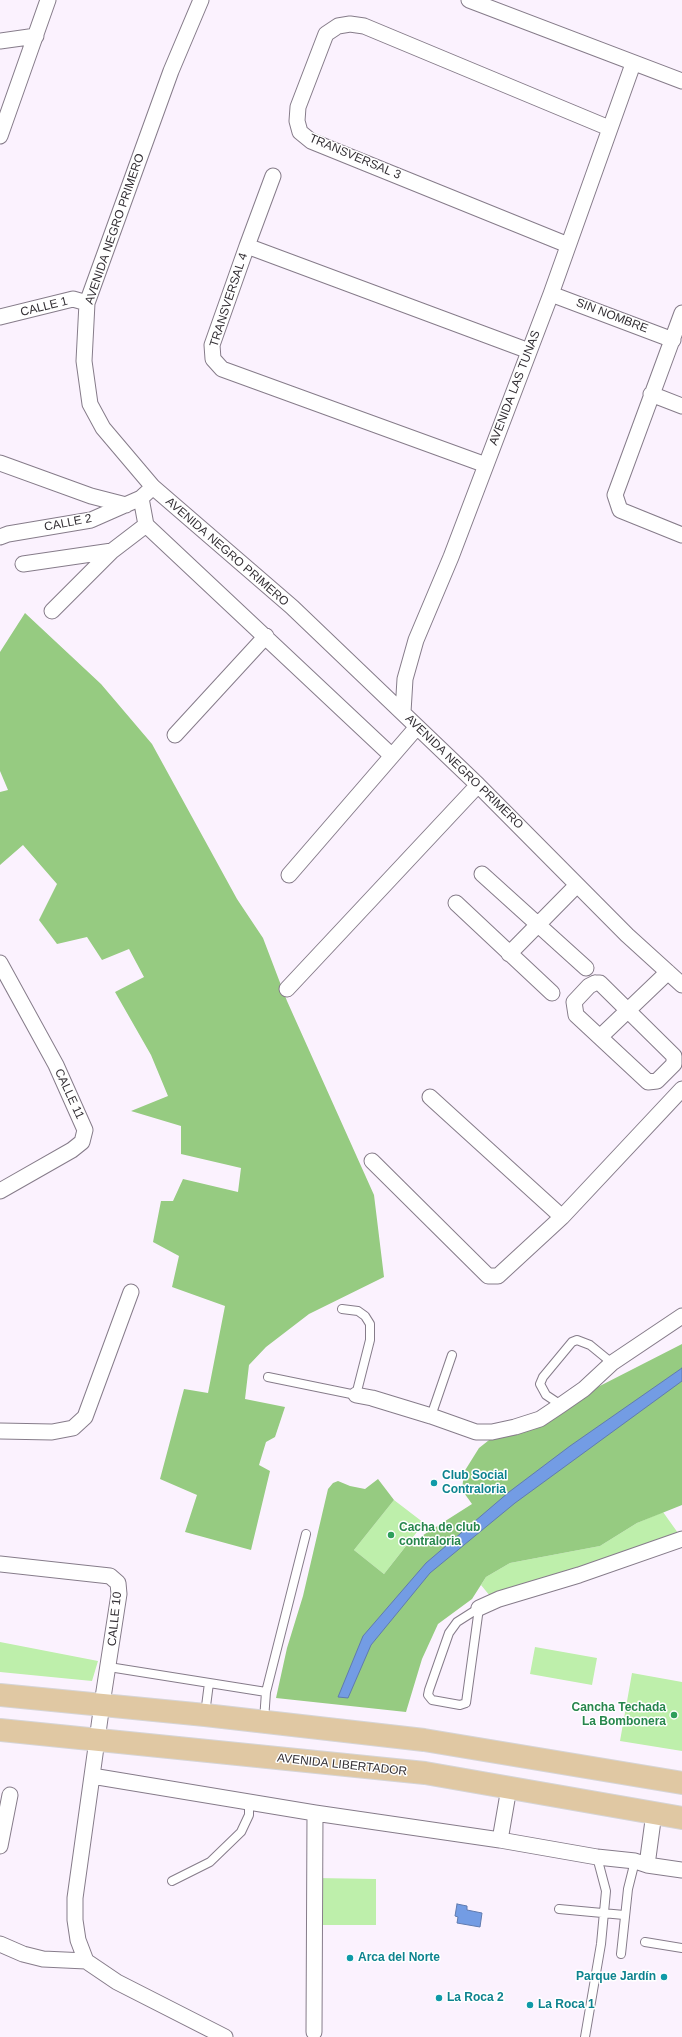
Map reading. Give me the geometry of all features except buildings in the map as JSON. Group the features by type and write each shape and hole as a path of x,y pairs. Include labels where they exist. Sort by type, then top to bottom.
{"main road":[{"path":"0,1695 264,1721 424,1740 682,1783"},
{"name":"AVENIDA LIBERTADOR","path":"0,1730 425,1773 682,1818"}],"street":[{"path":"0,136 48,0"},
{"name":"AVENIDA NEGRO PRIMERO","path":"201,0 171,71 88,303 84,361 90,404 103,428 153,487 292,608 403,712 627,935 682,985"},
{"path":"469,0 633,64 682,81"},
{"name":"TRANSVERSAL 3","path":"568,244 311,141 300,132 296,120 298,107 326,34 338,26 350,24 364,26 609,128"},
{"path":"0,42 36,36"},
{"name":"AVENIDA LAS TUNAS","path":"403,712 405,679 416,640 451,557 551,294 633,64"},
{"path":"247,246 273,176"},
{"name":"TRANSVERSAL 4","path":"486,465 222,369 213,359 212,345 247,246 529,351"},
{"name":"SIN NOMBRE","path":"551,294 673,340"},
{"name":"CALLE 1","path":"0,317 73,299 88,303"},
{"path":"682,314 651,394 615,495 616,504 620,510 682,535"},
{"path":"651,394 682,406"},
{"path":"0,463 90,496 126,505"},
{"name":"CALLE 2","path":"0,537 8,534 91,520 141,498 153,487"},
{"path":"141,498 146,525 266,636 392,756"},
{"path":"52,611 112,551 146,525"},
{"path":"23,564 112,551"},
{"path":"175,735 266,636"},
{"path":"289,875 417,727"},
{"path":"287,989 478,785"},
{"path":"482,874 586,968"},
{"path":"509,954 577,884"},
{"path":"456,903 552,993"},
{"name":"CALLE 11","path":"0,964 56,1065 85,1130 82,1142 72,1150 0,1191"},
{"path":"600,1037 668,972"},
{"path":"600,983 628,1011 674,1056 674,1064 657,1082 648,1082 576,1015 573,1010 574,1002 589,986 600,983"},
{"path":"372,1161 488,1276 498,1276 562,1217 682,1089"},
{"path":"430,1097 562,1217"},
{"path":"0,1431 52,1432 73,1428 85,1418 131,1292"},
{"path":"356,1395 372,1398 431,1416 476,1432 492,1432 515,1427 540,1419 584,1389 612,1363 682,1316"},
{"path":"479,1608 499,1599 586,1572 682,1539"},
{"name":"CALLE 10","path":"0,1564 110,1576 118,1583 120,1594 102,1704 75,1898 75,1920 78,1940 86,1961"},
{"path":"92,1776 315,1813 500,1840 682,1870"},
{"path":"500,1840 509,1788"},
{"path":"0,1846 10,1795"},
{"path":"314,2032 315,1813"},
{"path":"641,1863 654,1813"},
{"path":"0,1944 23,1954 43,1959 86,1961 117,1982 225,2037"}],"lane":[{"path":"268,1377 356,1395 370,1340 370,1324 365,1316 358,1311 342,1309"},
{"path":"561,1405 546,1395 540,1384 543,1377 572,1342 577,1340 590,1344 612,1363"},
{"path":"431,1416 452,1356"},
{"path":"264,1721 266,1692 306,1534"},
{"path":"479,1608 466,1703 460,1705 432,1700 428,1695 429,1690 449,1633 467,1614 479,1608"},
{"path":"109,1667 266,1692"},
{"path":"205,1715 209,1683"},
{"path":"172,1881 210,1862 241,1832 249,1815 249,1802"},
{"path":"585,2037 606,1892 596,1857"},
{"path":"621,1954 628,1889 641,1863"},
{"path":"560,1909 624,1915"},
{"path":"645,1942 682,1948"}],"green space":[{"path":"25,613 101,684 152,744 237,899 263,938 287,1001 374,1195 384,1277 309,1314 266,1347 249,1365 245,1399 285,1407 275,1437 266,1442 259,1465 270,1471 251,1550 185,1532 197,1495 160,1479 184,1389 208,1393 225,1306 172,1287 179,1256 153,1242 161,1201 173,1201 183,1179 238,1192 241,1168 181,1154 181,1126 131,1111 168,1096 151,1055 115,992 144,977 129,949 102,960 87,937 57,944 39,920 57,884 23,845 0,865 0,792 8,790 0,771 0,652"},
{"path":"682,1344 682,1505 637,1523 600,1546 510,1563 486,1577 472,1599 438,1624 422,1659 406,1712 276,1698 287,1648 303,1596 328,1489 333,1483 338,1481 350,1486 365,1489 378,1479 394,1500 354,1550 384,1574 406,1546 472,1504 462,1490 464,1472 479,1448 503,1429 588,1392"},
{"name":"Cacha de club contraloria","path":"394,1500 424,1523 384,1574 354,1550"},
{"path":"663,1512 678,1533 643,1548 490,1596 481,1585 486,1577 510,1563 600,1546 637,1523"},
{"path":"0,1642 98,1661 92,1681 0,1672"},
{"path":"535,1647 597,1658 592,1685 530,1674"},
{"path":"632,1673 682,1682 682,1751 620,1741"},
{"path":"316,1878 376,1879 376,1925 316,1925"}],"water":[{"path":"682,1368 682,1381 515,1503 430,1573 371,1645 348,1698 338,1697 363,1636 426,1563 509,1492 570,1446"},
{"path":"457,1904 467,1906 467,1910 482,1913 480,1927 457,1923 458,1917 455,1916"}],"place":[{"name":"Club Social Contraloria","path":"434,1483"},
{"name":"Cacha de club contraloria","path":"391,1535"},
{"name":"Cancha Techada La Bombonera","path":"674,1715"},
{"name":"Arca del Norte","path":"350,1958"},
{"name":"Parque Jardín","path":"664,1977"},
{"name":"La Roca 2","path":"439,1998"},
{"name":"La Roca 1","path":"530,2005"}]}
